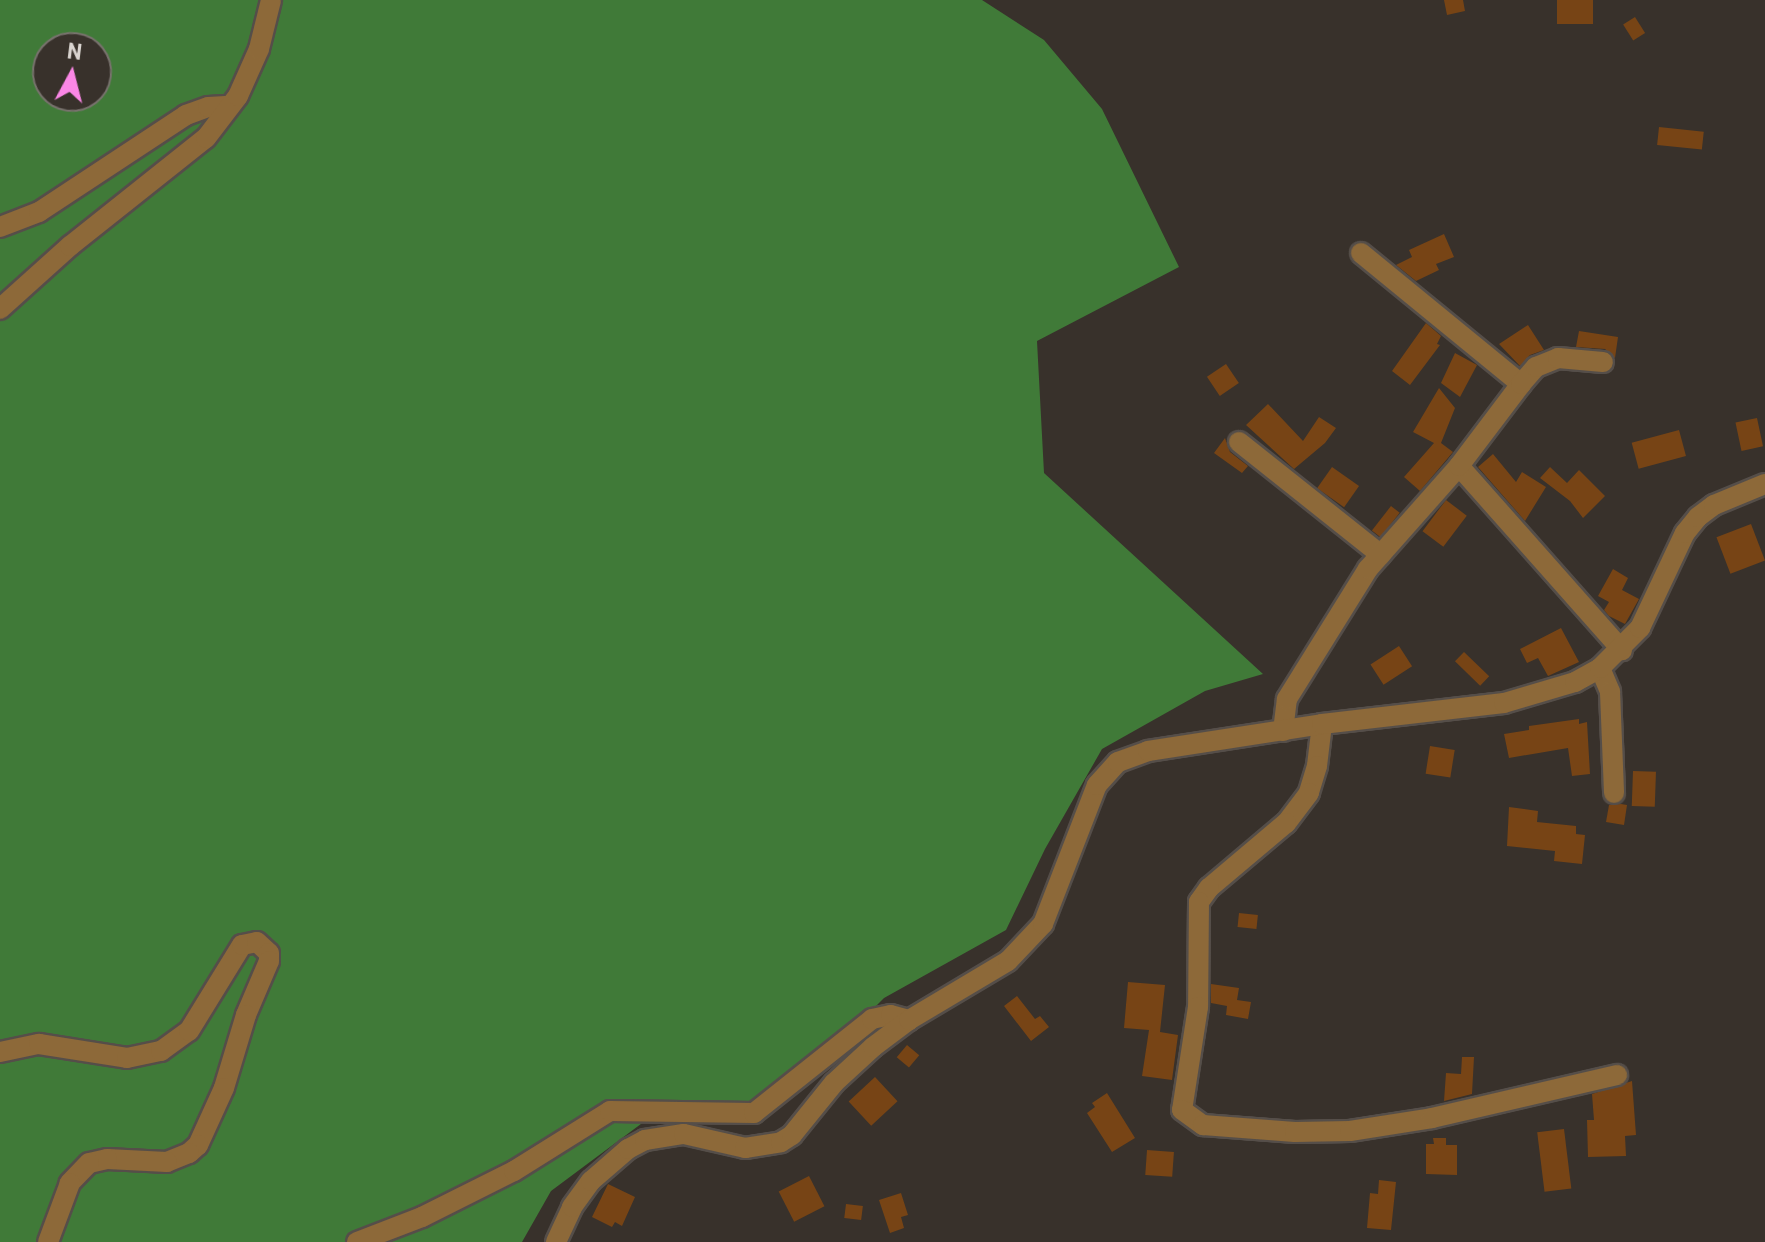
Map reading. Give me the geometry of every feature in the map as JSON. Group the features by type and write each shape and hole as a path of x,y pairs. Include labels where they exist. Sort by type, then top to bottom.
{"street":[{"path":"0,309 70,246 206,138 230,106 259,49 271,0"},
{"path":"0,227 39,212 186,115 208,107 230,106"},
{"path":"1361,253 1521,384"},
{"path":"1283,731 1287,699 1368,569 1459,466 1521,384 1536,367 1558,358 1603,362"},
{"path":"1239,442 1381,555"},
{"path":"1459,466 1622,650"},
{"path":"556,1242 572,1207 591,1181 628,1149 645,1140 684,1134 745,1148 781,1142 792,1135 834,1083 909,1020 1008,961 1027,944 1053,901 1097,785 1118,762 1148,751 1322,724 1504,703 1575,682 1600,668 1622,650 1640,628 1685,533 1698,517 1714,505 1765,484"},
{"path":"1600,668 1610,692 1614,793"},
{"path":"1322,724 1317,766 1309,793 1286,823 1209,888 1199,902 1198,1007 1182,1110 1203,1125 1295,1132 1350,1131 1432,1118 1617,1075"},
{"path":"0,1052 39,1044 127,1058 161,1051 189,1031 242,945 257,942 269,953 269,961 246,1015 224,1088 198,1145 167,1162 107,1159 89,1163 70,1183 48,1242"},
{"path":"357,1242 422,1217 500,1179 610,1111 754,1113 872,1019 891,1015 909,1020"}],"green space":[{"path":"0,0 982,0 1044,40 1102,109 1179,267 1037,341 1044,473 1263,674 1205,691 1102,749 1045,849 1006,930 884,998 834,1048 738,1125 653,1115 551,1191 522,1242 0,1242"}],"building":[{"path":"1444,0 1463,0 1465,11 1447,15"},
{"path":"1557,0 1593,0 1593,24 1557,24"},
{"path":"1635,17 1645,33 1633,41 1623,24"},
{"path":"1659,127 1704,132 1702,150 1657,145"},
{"path":"1444,234 1454,257 1436,264 1439,270 1416,281 1396,265 1412,257 1409,250"},
{"path":"1426,323 1441,336 1437,344 1440,345 1410,385 1392,371"},
{"path":"1528,325 1544,350 1530,355 1520,366 1499,344"},
{"path":"1579,331 1618,337 1615,358 1605,349 1576,347"},
{"path":"1455,353 1477,365 1460,397 1441,383"},
{"path":"1226,364 1239,383 1220,396 1207,377"},
{"path":"1439,388 1455,408 1441,443 1453,452 1420,491 1404,477 1434,443 1413,432"},
{"path":"1268,404 1303,441 1319,417 1336,428 1325,443 1294,469 1246,425"},
{"path":"1757,418 1763,446 1742,451 1735,423"},
{"path":"1679,430 1686,456 1639,469 1632,443"},
{"path":"1225,438 1230,452 1248,466 1242,473 1214,453"},
{"path":"1493,454 1516,482 1522,472 1546,487 1525,521 1478,467"},
{"path":"1332,467 1359,486 1344,507 1317,488"},
{"path":"1550,467 1567,483 1579,470 1605,496 1583,518 1570,501 1540,478"},
{"path":"1446,500 1467,516 1443,547 1423,531"},
{"path":"1391,506 1400,513 1381,537 1372,530"},
{"path":"1751,524 1765,560 1730,574 1716,537"},
{"path":"1613,569 1628,578 1622,590 1639,599 1625,624 1609,616 1604,610 1609,602 1598,596"},
{"path":"1561,628 1579,662 1548,676 1538,658 1527,663 1520,649"},
{"path":"1399,646 1412,666 1384,685 1370,665"},
{"path":"1464,652 1489,676 1480,686 1455,661"},
{"path":"1579,719 1579,724 1587,722 1590,774 1572,776 1568,748 1509,758 1504,734 1529,730 1529,726"},
{"path":"1430,746 1455,750 1450,778 1426,774"},
{"path":"1633,771 1656,772 1655,807 1632,806"},
{"path":"1609,805 1627,805 1624,825 1606,822"},
{"path":"1509,807 1538,811 1537,822 1576,826 1576,834 1585,835 1582,864 1554,861 1555,851 1507,846"},
{"path":"1239,913 1258,915 1256,929 1238,927"},
{"path":"1128,982 1165,985 1160,1032 1178,1035 1172,1080 1142,1076 1149,1030 1124,1028"},
{"path":"1211,984 1239,988 1237,1000 1251,1002 1248,1019 1226,1015 1227,1006 1211,1003"},
{"path":"1017,996 1035,1019 1040,1016 1049,1027 1031,1041 1004,1006"},
{"path":"907,1045 919,1055 909,1068 897,1057"},
{"path":"1462,1057 1474,1057 1472,1094 1444,1101 1446,1073 1461,1074"},
{"path":"875,1077 898,1101 871,1126 849,1102"},
{"path":"1632,1081 1636,1135 1625,1136 1626,1156 1588,1157 1587,1120 1594,1120 1592,1094"},
{"path":"1107,1093 1135,1138 1112,1152 1087,1113 1095,1107 1092,1103"},
{"path":"1564,1129 1571,1189 1545,1192 1537,1132"},
{"path":"1433,1138 1446,1138 1446,1145 1457,1145 1457,1175 1426,1174 1426,1144 1434,1144"},
{"path":"1147,1150 1174,1152 1172,1177 1145,1175"},
{"path":"809,1176 824,1206 794,1222 779,1191"},
{"path":"1379,1180 1396,1182 1391,1230 1367,1228 1370,1193 1378,1194"},
{"path":"608,1184 635,1197 622,1226 615,1222 612,1227 592,1217"},
{"path":"901,1193 908,1215 901,1217 904,1228 890,1233 879,1200"},
{"path":"846,1204 863,1206 861,1220 844,1218"}]}
